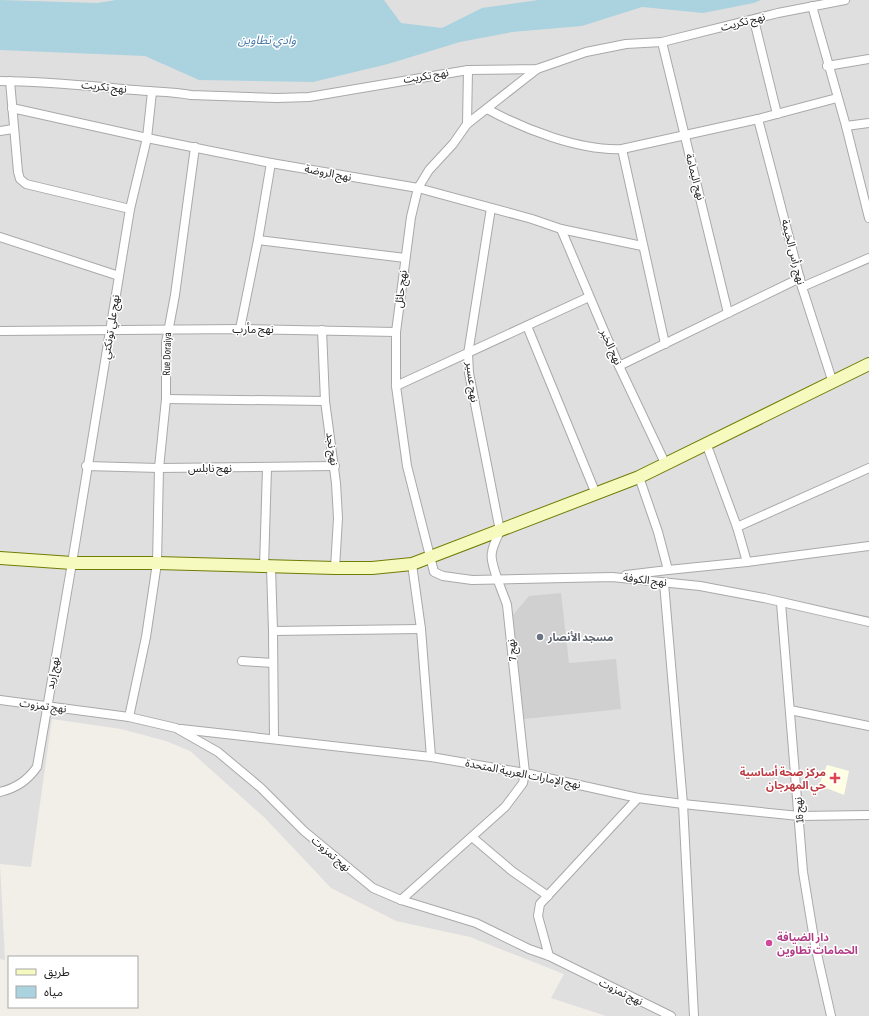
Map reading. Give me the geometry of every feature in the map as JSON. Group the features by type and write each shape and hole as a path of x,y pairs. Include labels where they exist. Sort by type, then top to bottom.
{"main road":[{"path":"0,558 72,563 157,563 267,567 372,568 412,564 639,477 869,364"}],"street":[{"name":"نهج تكريت","path":"0,81 94,85 152,92 277,98 310,97 468,70 536,69 599,50 626,44 662,42 812,6 845,0"},
{"path":"812,6 827,66 846,126 869,218"},
{"path":"754,20 777,114"},
{"name":"نهج اليمامة","path":"662,42 728,313"},
{"path":"827,66 869,59"},
{"name":"نهج حائل","path":"429,557 407,466 396,386 396,332 411,217 418,188 429,170 453,144 467,124 536,69"},
{"path":"467,124 468,70"},
{"path":"10,81 13,129 20,179 26,184 130,209"},
{"name":"نهج علي تونكتي","path":"72,563 130,209 147,138 152,92"},
{"path":"487,109 525,128 584,146 606,150 622,149 758,119 837,98"},
{"name":"نهج الروضة","path":"12,108 147,138 271,163 418,188 532,219 561,229 642,246"},
{"name":"نهج رأس الخيمة","path":"758,119 802,287 833,383"},
{"path":"846,126 869,123"},
{"path":"0,131 13,129"},
{"name":"Rue Doraiya","path":"129,717 146,638 157,563 159,468 166,399 168,329 175,295 195,147"},
{"path":"622,149 642,246 665,344"},
{"path":"240,329 258,240 271,163"},
{"name":"نهج عسير","path":"491,208 468,354 473,399 500,531"},
{"name":"نهج الخبر","path":"561,229 619,366 665,463"},
{"path":"0,237 119,276"},
{"path":"258,240 406,258"},
{"path":"802,287 869,258"},
{"path":"619,366 800,278"},
{"path":"396,386 589,297"},
{"path":"526,326 596,494"},
{"name":"نهج مأرب","path":"0,331 240,329 396,332"},
{"name":"نهج نجد","path":"322,330 325,401 335,466 338,518 336,568"},
{"path":"166,399 325,401"},
{"path":"706,443 738,527 747,562"},
{"name":"نهج نابلس","path":"87,466 159,468 267,468 335,466"},
{"path":"267,468 267,567 273,631 274,739"},
{"path":"738,527 869,468"},
{"path":"639,477 658,532 668,570"},
{"name":"نهج 7","path":"500,531 491,552 492,568 498,578 507,605 525,773"},
{"path":"612,576 747,562 869,546"},
{"name":"نهج الكوفة","path":"429,557 434,572 443,576 472,580 498,578 612,576 700,586 764,598 869,622"},
{"name":"نهج إربد","path":"0,792 10,789 26,780 37,767 72,563"},
{"path":"412,564 421,629 431,757"},
{"path":"664,583 683,804 694,1016"},
{"name":"نهج 16","path":"781,603 803,872 815,946 831,1016"},
{"path":"273,631 421,629"},
{"path":"242,661 273,663"},
{"name":"نهج تمزوت","path":"0,700 129,717 176,728 218,752 261,788 304,831 373,888 400,900 476,923 529,949 549,956 671,1016"},
{"path":"790,710 869,726"},
{"name":"نهج الإمارات العربية المتحدة","path":"176,728 431,757 525,773 638,798 683,804 799,816 869,815"},
{"path":"400,900 505,807 515,796 523,783 525,773"},
{"path":"549,956 538,916 540,904 638,798"},
{"path":"472,837 512,871 548,896"}],"shaded area":[{"path":"0,0 869,0 869,1016 606,1016 551,998 564,974 470,937 396,921 331,888 265,818 190,751 166,741 121,729 52,719 31,867 0,864"},
{"name":"مسجد الأنصار","path":"561,593 569,663 616,659 621,709 524,719 513,615 529,596"},
{"name":"مركز صحة أساسية حي المهرجان","path":"827,765 849,771 844,795 819,785"},
{"path":"0,864 5,960 0,959"}],"water":[{"name":"وادي تطاوين","path":"0,0 97,3 116,0 384,0 401,23 442,28 482,8 538,0 761,0 754,3 703,13 642,7 582,26 512,32 460,42 388,64 313,82 199,80 145,56 0,50"}],"place":[{"name":"مسجد الأنصار","path":"540,637"},
{"name":"مركز صحة أساسية حي المهرجان","path":"835,778"},
{"name":"دار الضيافة الحمامات تطاوين","path":"769,943"}]}
